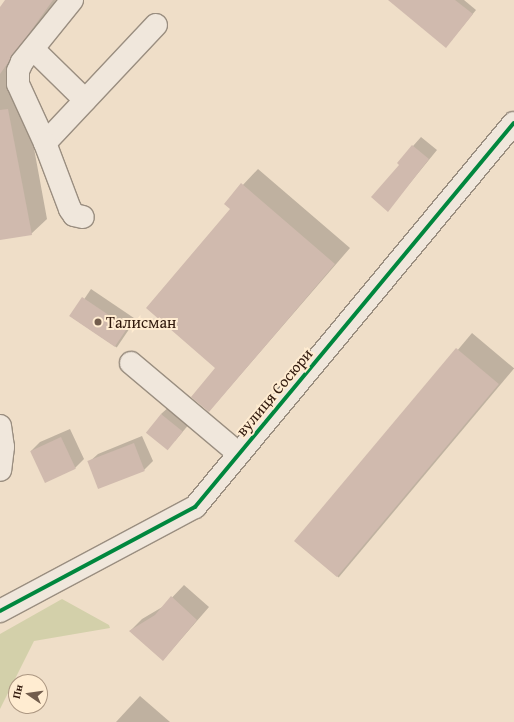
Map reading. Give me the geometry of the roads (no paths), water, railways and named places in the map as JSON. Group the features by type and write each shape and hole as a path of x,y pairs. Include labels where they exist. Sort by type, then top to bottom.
{"street":[{"path":"72,0 33,49 18,72 18,84 45,143 70,209 74,215 83,216"},
{"path":"45,143 156,25"},
{"path":"33,49 85,100"},
{"name":"вулиця Сосюри","path":"0,611 195,507 511,132"},
{"path":"131,363 239,454"},
{"path":"0,426 3,447 0,470"}],"place":[{"name":"Талисман","path":"98,322"}]}
